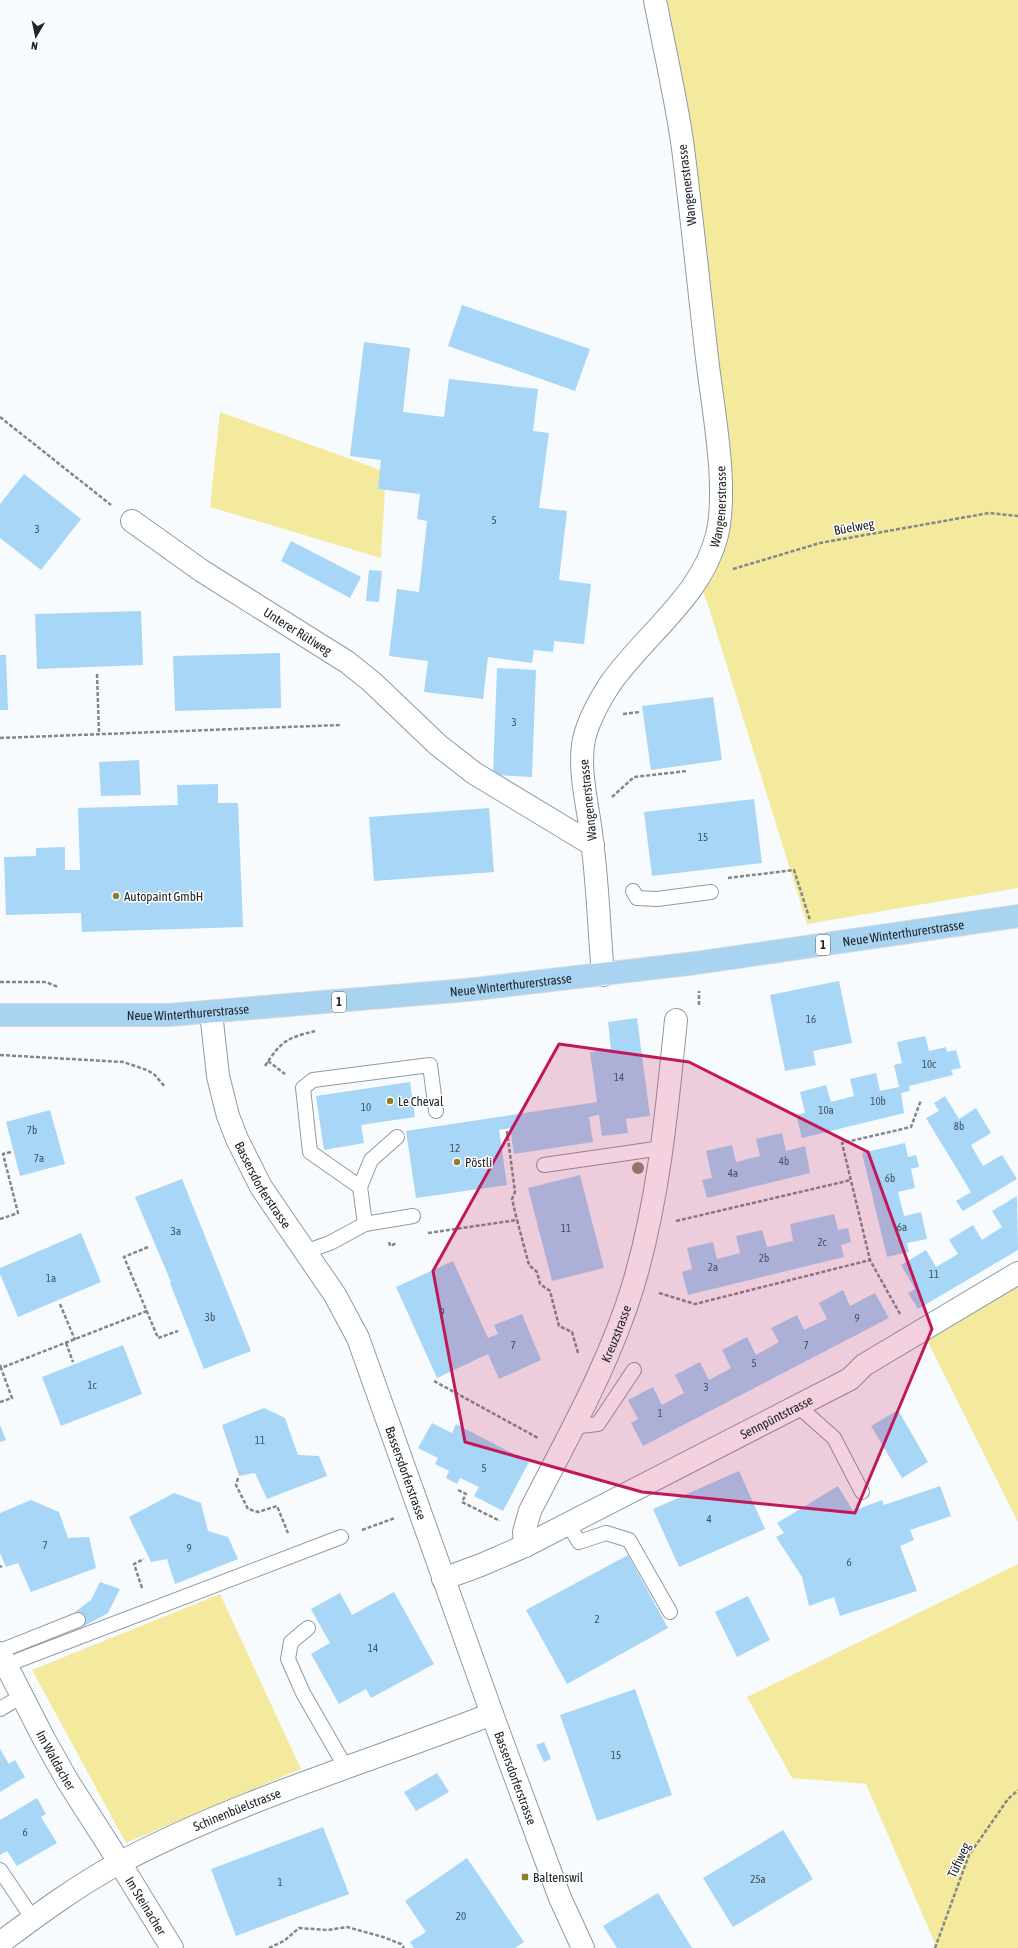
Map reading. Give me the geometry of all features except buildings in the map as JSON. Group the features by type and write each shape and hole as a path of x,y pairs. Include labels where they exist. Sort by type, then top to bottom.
{"main road":[{"name":"Neue Winterthurerstrasse","path":"0,1014 122,1016 211,1012 467,990 719,960 1018,916"}],"street":[{"name":"Wangenerstrasse","path":"603,975 593,845 582,761 584,741 590,723 609,685 628,660 683,599 698,579 709,558 716,536 720,515 718,458 681,140 654,0"},
{"name":"Unterer Rütiweg","path":"132,521 202,571 347,662 372,682 433,740 474,774 593,845"},
{"name":"Bassersdorferstrasse","path":"211,1012 218,1076 228,1116 261,1187 307,1251 335,1295 358,1338 492,1714 560,1898 583,1948"},
{"name":"Kreuzstrasse","path":"525,1539 530,1512 611,1346 633,1285 653,1205 666,1126 676,1020"},
{"name":"Sennpüntstrasse","path":"525,1539 568,1524 850,1379 864,1365 1018,1273"},
{"path":"443,1579 481,1565 525,1539"},
{"name":"Im Waldacher","path":"2,1656 67,1780 120,1862"},
{"name":"Schinenbüelstrasse","path":"0,1943 86,1882 120,1862 206,1821 492,1714"},
{"name":"Im Steinacher","path":"120,1862 172,1948"}],"lane":[{"path":"633,891 637,898 657,899 711,892"},
{"path":"360,1186 310,1152 303,1088 312,1080 430,1065 436,1111"},
{"path":"366,1224 360,1186 371,1160 397,1137"},
{"path":"544,1165 662,1148"},
{"path":"307,1251 330,1243 366,1224 413,1216"},
{"path":"572,1427 598,1424 634,1370"},
{"path":"798,1406 834,1438 862,1492"},
{"path":"568,1524 578,1542 606,1533 629,1540 670,1612"},
{"path":"2,1656 150,1609 341,1538"},
{"path":"2,1656 78,1620"},
{"path":"308,1628 291,1642 288,1659 303,1693 346,1768"},
{"path":"0,1709 22,1696"},
{"path":"0,1870 33,1919"}],"path":[{"path":"0,417 132,521"},
{"name":"Büelweg","path":"698,579 820,544 989,513 1018,516"},
{"path":"97,674 99,734"},
{"path":"0,738 340,725"},
{"path":"609,800 634,778 687,771"},
{"path":"725,879 794,870 811,923"},
{"path":"0,982 46,982"},
{"path":"0,1055 123,1062 147,1070 155,1075 165,1087"},
{"path":"268,1061 286,1074"},
{"path":"913,1337 870,1260 842,1143 912,1128 921,1100"},
{"path":"507,1131 515,1192 512,1200 529,1265 537,1272 540,1284 550,1291 559,1326 572,1332 580,1360"},
{"path":"0,1219 18,1213 3,1154 11,1152"},
{"path":"647,1227 851,1180"},
{"path":"427,1234 516,1220"},
{"path":"366,1224 386,1237 390,1246 405,1240"},
{"path":"148,1247 124,1257 158,1338 178,1331"},
{"path":"633,1285 695,1304 870,1260"},
{"path":"60,1304 75,1340"},
{"path":"0,1402 12,1398 1,1366 66,1344 147,1311"},
{"path":"66,1344 73,1362"},
{"path":"434,1381 539,1438"},
{"path":"238,1478 236,1485 248,1509 258,1512 277,1506 296,1554"},
{"path":"458,1490 466,1494 462,1502 525,1539"},
{"path":"341,1538 400,1517"},
{"path":"144,1559 134,1564 150,1609"},
{"name":"Tüfiweg","path":"935,1948 969,1855 1008,1799 1018,1790"},
{"path":"270,1948 284,1940 299,1928 328,1930 347,1927 384,1937 401,1944 404,1948"}],"highlighted area":[{"path":"559,1044 689,1062 868,1152 932,1329 855,1513 642,1492 465,1442 433,1271"}],"shaded area":[{"path":"655,0 1018,0 1018,888 807,924 709,608 698,579 720,515"},
{"path":"220,412 386,472 381,558 210,507"},
{"path":"1018,1287 1018,1522 927,1340"},
{"path":"1018,1564 1018,1948 937,1948 866,1784 792,1778 747,1697"},
{"path":"220,1594 301,1769 126,1843 32,1670"}],"place":[{"name":"Autopaint GmbH","path":"116,896"},
{"name":"Le Cheval","path":"390,1101"},
{"name":"Pöstli","path":"457,1162"},
{"name":"Baltenswil","path":"525,1877"}]}
